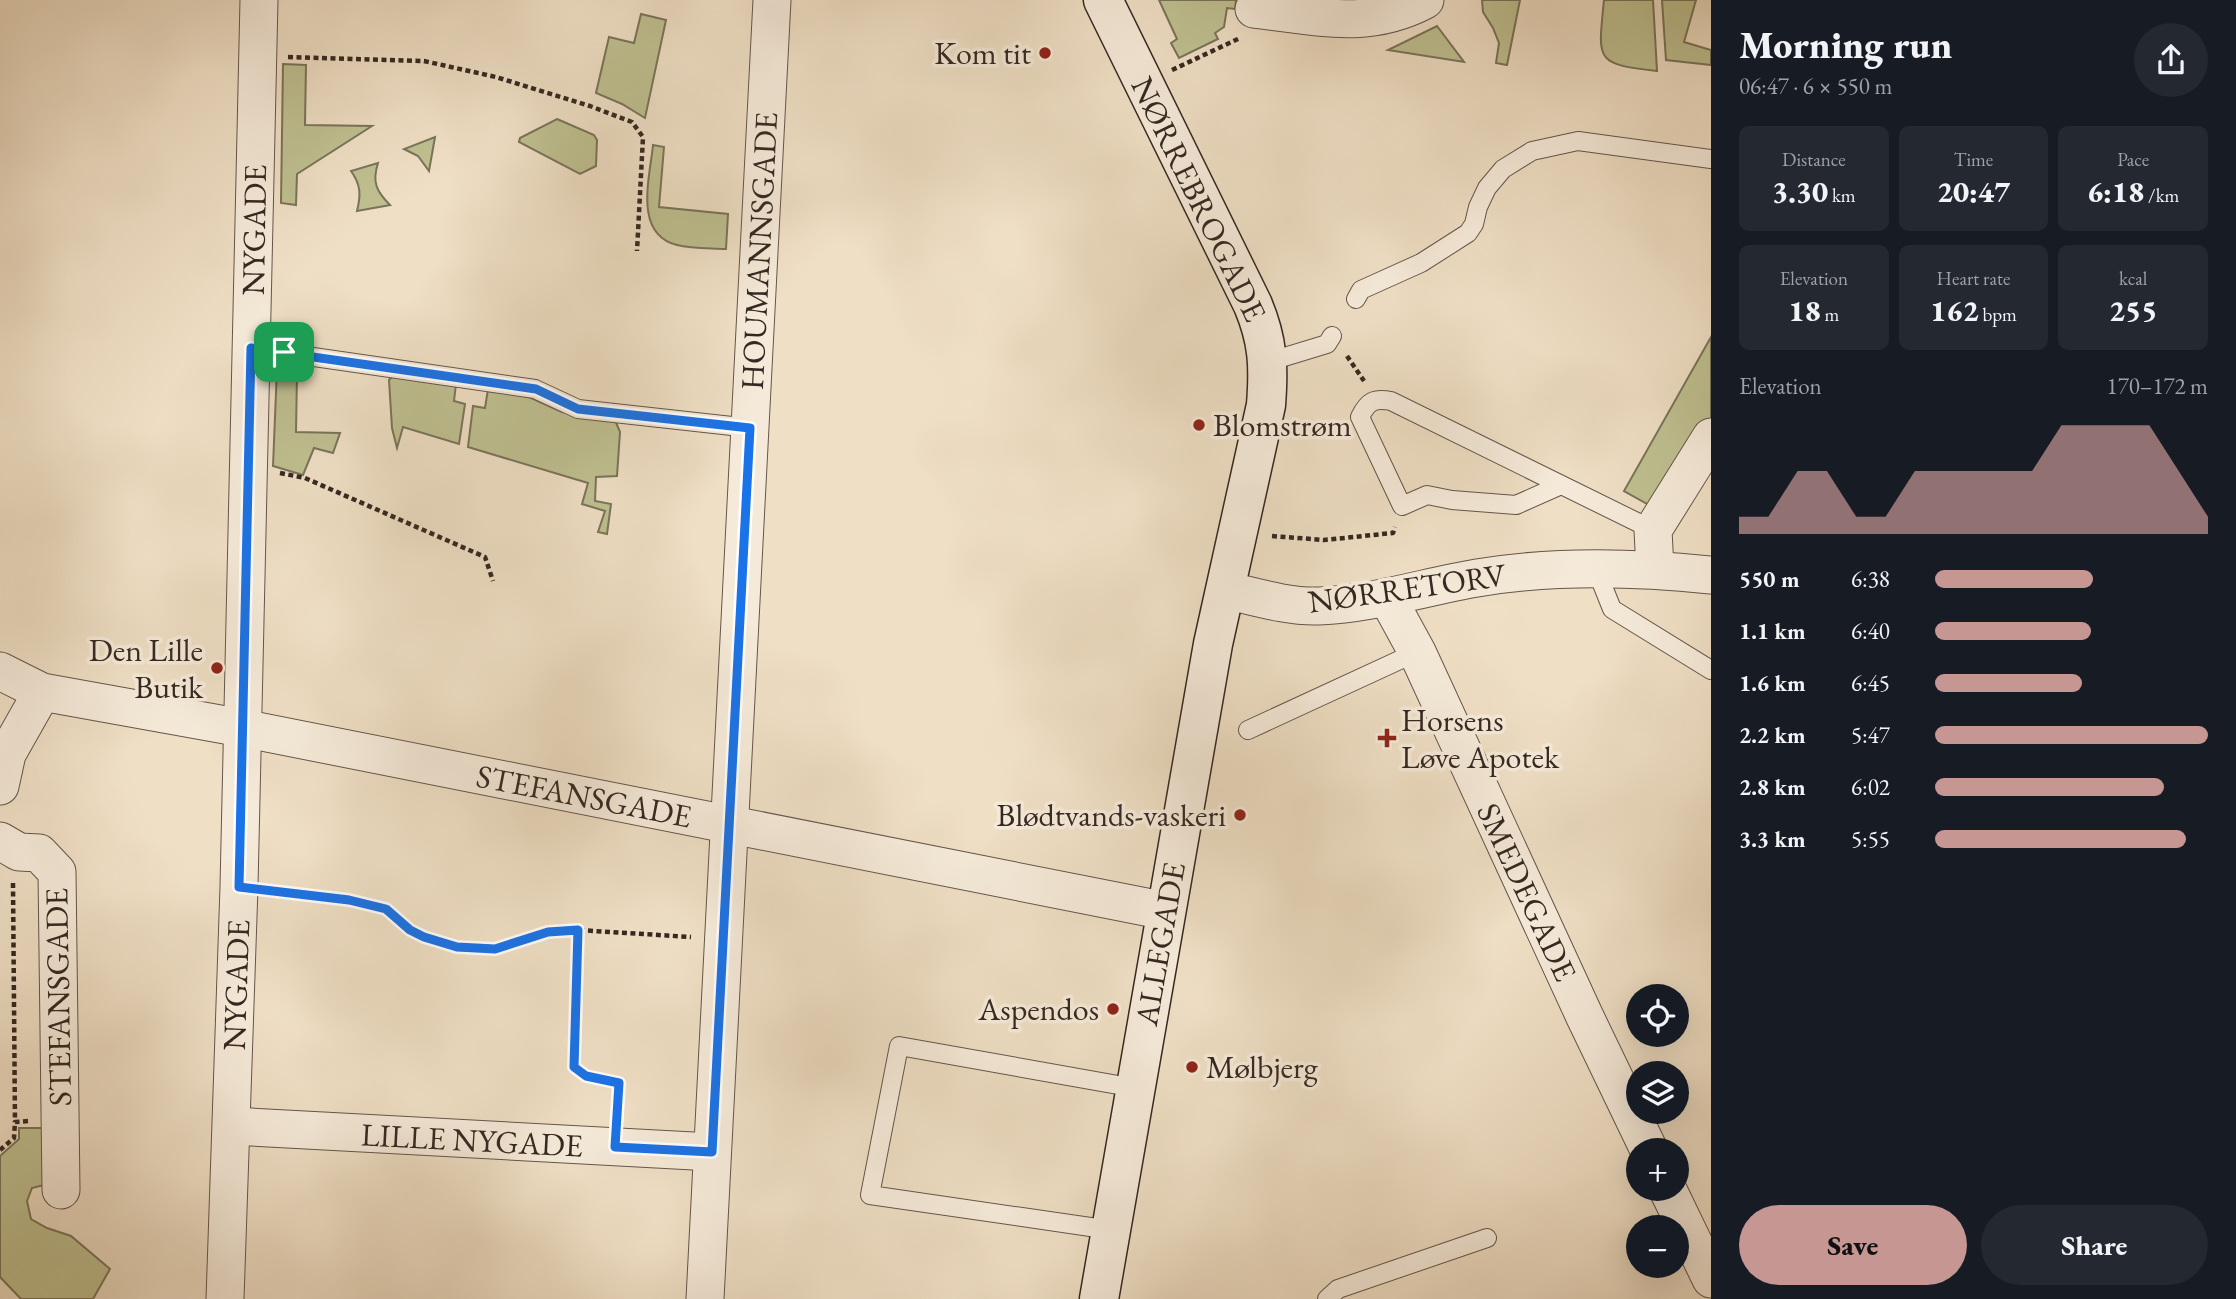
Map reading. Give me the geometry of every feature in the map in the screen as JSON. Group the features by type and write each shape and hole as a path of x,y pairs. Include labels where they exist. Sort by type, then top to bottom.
{"street":[{"name":"NYGADE","path":"225,1299 239,887 259,0"},
{"name":"HOUMANNSGADE","path":"705,1299 772,0"},
{"name":"NØRREBROGADE","path":"1103,0 1254,305 1266,343 1266,405 1238,533"},
{"path":"1254,9 1356,20 1400,12 1424,0"},
{"path":"1655,569 1653,530 1711,437"},
{"path":"1225,590 1238,533"},
{"name":"NØRRETORV","path":"1225,590 1284,603 1318,606 1387,597 1477,578 1550,569 1655,569 1711,575"},
{"name":"ALLEGADE","path":"1099,1299 1225,590"},
{"name":"SMEDEGADE","path":"1387,597 1417,652 1643,1138"},
{"name":"STEFANSGADE","path":"0,671 42,692 242,728 1166,911"},
{"path":"0,786 6,754 42,692"},
{"name":"STEFANSGADE","path":"7,856 19,852 39,853 57,873 61,1190"},
{"name":"LILLE NYGADE","path":"232,1126 712,1152"},
{"path":"1673,1201 1711,1279"}],"lane":[{"path":"1356,299 1361,290 1421,263 1468,233 1475,225 1478,207 1487,188 1503,169 1532,151 1578,141 1711,159"},
{"path":"1268,362 1330,340"},
{"path":"251,348 536,389 578,409 750,428"},
{"path":"1561,485 1516,505 1452,500 1427,495 1402,506 1360,417 1366,404 1377,399 1391,401 1653,530"},
{"path":"1596,569 1612,610 1711,670"},
{"path":"1248,730 1417,652"},
{"path":"1111,1230 870,1195 899,1046 1135,1088"},
{"path":"1327,1299 1338,1289 1488,1238"}],"path":[{"path":"1144,83 1240,39 1254,9"},
{"path":"258,56 424,61 496,77 632,122 643,137 637,251"},
{"path":"1330,340 1346,354 1377,399"},
{"path":"248,467 305,478 485,557 493,581"},
{"path":"1238,533 1324,540 1393,533 1402,506"},
{"path":"7,856 15,1122"},
{"path":"239,887 349,900 386,909 410,930 457,947 495,949 548,932 578,930 723,937"},
{"path":"578,930 574,1067 586,1076 619,1083 615,1147"}],"green space":[{"path":"1159,0 1236,0 1235,9 1227,8 1224,27 1215,33 1218,39 1179,58 1171,43 1177,39"},
{"path":"1482,0 1520,0 1507,65 1496,63 1499,43 1483,12"},
{"path":"1604,0 1653,0 1657,71 1621,66 1605,56 1601,36"},
{"path":"1662,0 1696,0 1684,42 1711,50 1711,65 1666,60"},
{"path":"641,14 666,20 645,118 596,93 609,37 634,43"},
{"path":"1437,26 1464,62 1388,50"},
{"path":"283,64 306,65 305,125 372,126 297,174 296,205 281,203"},
{"path":"557,119 594,135 597,140 596,166 580,174 519,142 520,138"},
{"path":"435,137 429,171 418,156 404,149"},
{"path":"653,145 664,147 659,207 728,214 726,249 677,245 663,239 654,229 647,203"},
{"path":"378,163 376,186 390,205 357,211 359,190 351,171"},
{"path":"1711,337 1711,421 1658,510 1624,491"},
{"path":"277,368 310,368 311,374 297,374 296,432 340,433 333,453 314,448 303,475 273,466"},
{"path":"394,375 456,384 454,401 465,404 459,444 403,427 397,448 392,428 389,380"},
{"path":"488,389 529,397 562,412 615,420 620,432 617,476 596,477 595,501 611,504 607,534 598,532 605,511 582,504 588,483 468,447 473,406 485,408"},
{"path":"19,1128 44,1128 44,1185 32,1188 27,1201 31,1219 71,1236 110,1269 93,1299 21,1299 0,1277 0,1156 19,1139"}],"place":[{"name":"Kom tit","path":"1045,53"},
{"name":"Blomstrøm","path":"1199,425"},
{"name":"Den Lille Butik","path":"217,668"},
{"name":"Horsens Løve Apotek","path":"1387,738"},
{"name":"Blødtvands-vaskeri","path":"1240,815"},
{"name":"Aspendos","path":"1113,1009"},
{"name":"Mølbjerg","path":"1192,1067"}],"route":[{"path":"251,348 284,352 536,389 578,409 750,428 712,1152 615,1147 619,1083 586,1076 574,1067 578,930 530,936 495,949 457,947 410,930 386,909 349,900 239,887 251,348"}]}
